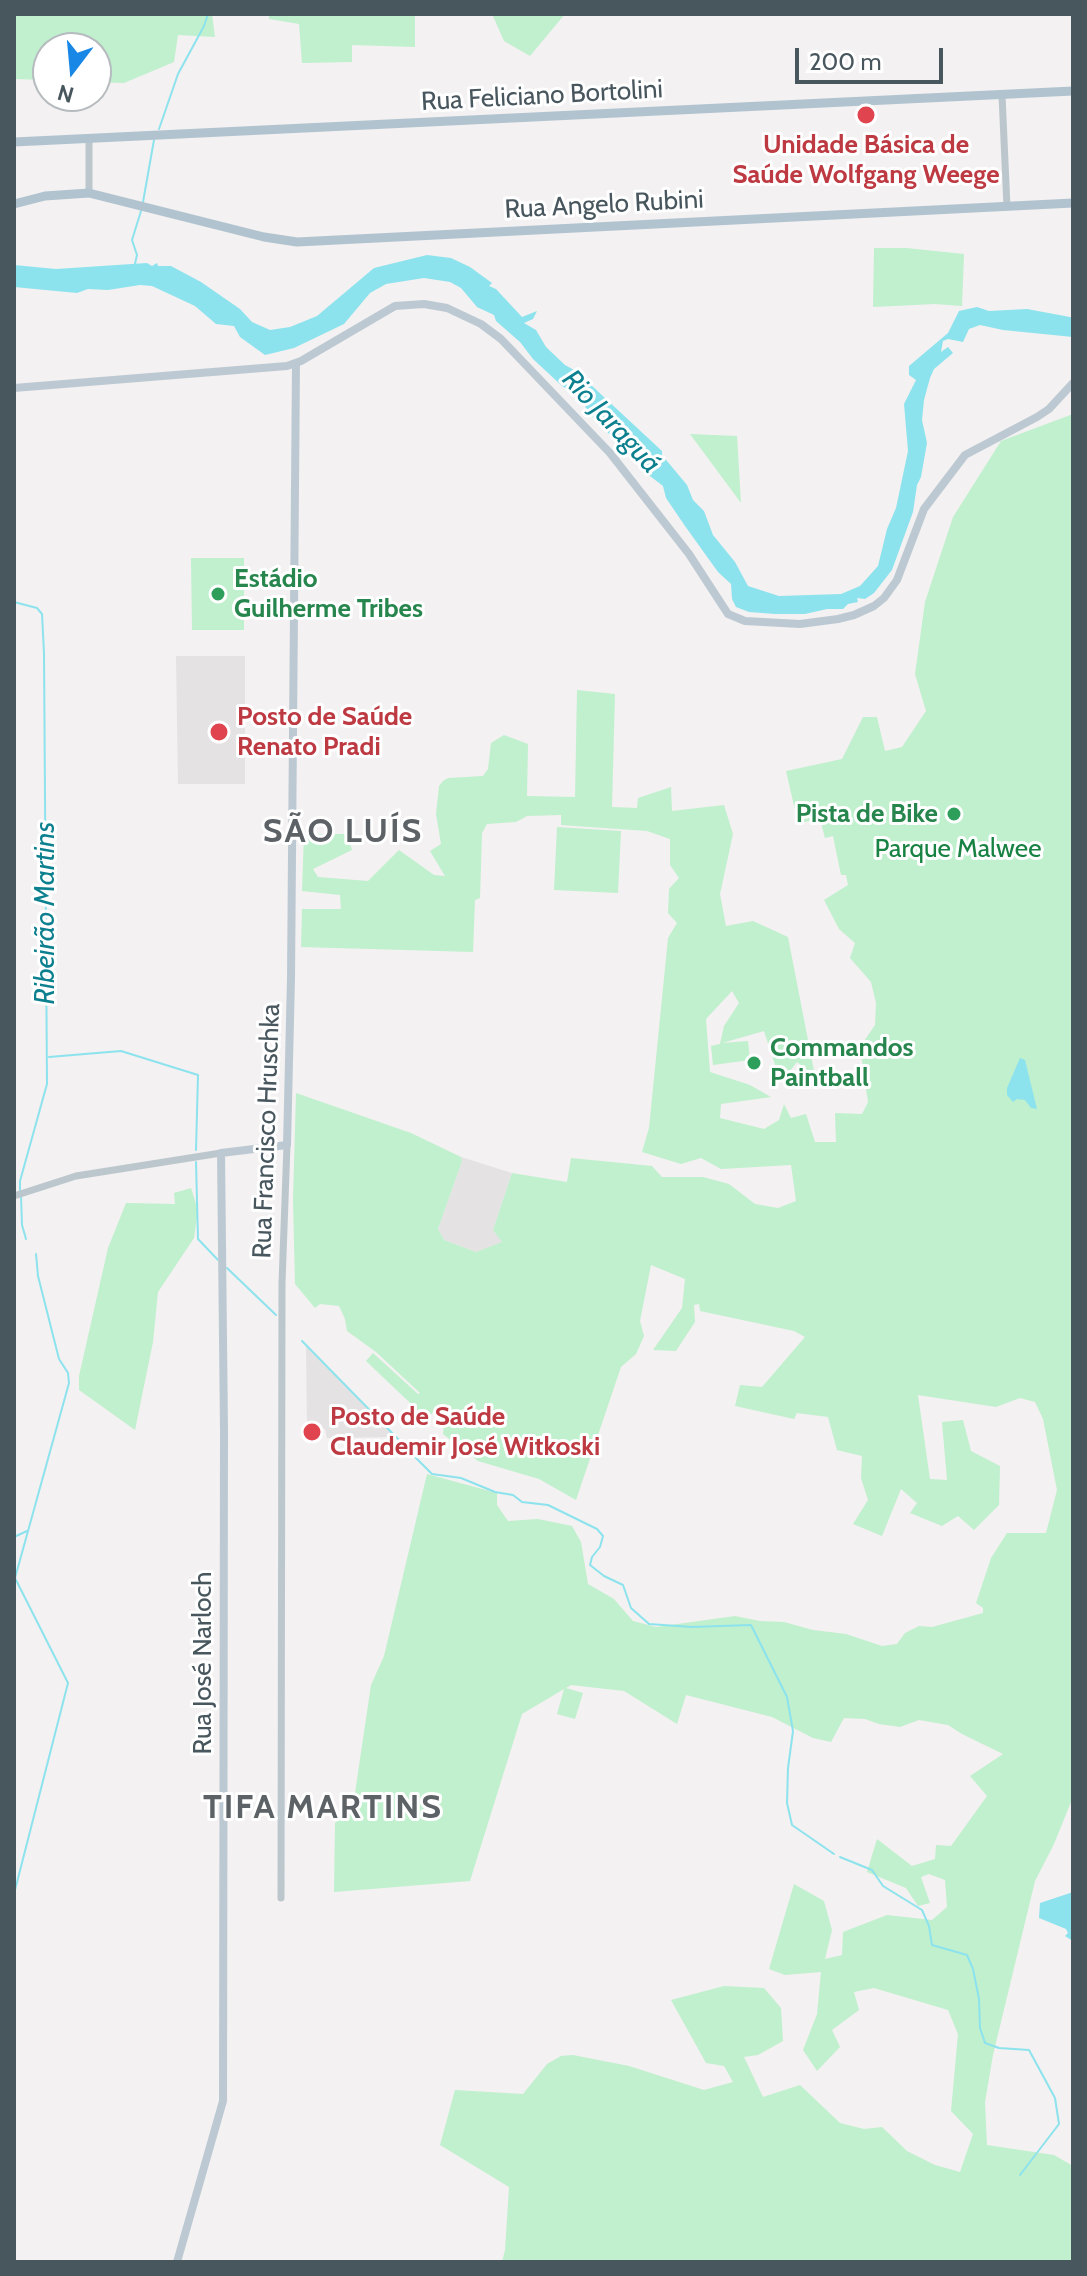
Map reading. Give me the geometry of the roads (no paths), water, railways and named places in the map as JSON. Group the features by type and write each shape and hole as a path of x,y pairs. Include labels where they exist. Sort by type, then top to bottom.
{"main road":[{"name":"Rua Feliciano Bortolini","path":"14,142 1073,91"},
{"name":"Rua Angelo Rubini","path":"14,204 45,196 89,193 271,239 297,242 1073,203"},
{"path":"14,388 276,368 296,364 395,306 433,305 447,308 470,318 501,339 610,453 689,554 722,609 739,620 785,623 838,619 874,606 884,598 897,580 924,509 965,455 1037,417 1049,409 1073,383"},
{"name":"Rua Francisco Hruschka","path":"287,1145 296,364"},
{"path":"221,1153 287,1145"},
{"name":"Rua José Narloch","path":"177,2262 223,2101 224,1431 221,1153"}],"street":[{"path":"1002,95 1007,207"},
{"path":"89,139 89,193"},
{"name":"Rua Francisco Hruschka","path":"281,1898 282,1283 287,1145"},
{"path":"19,1194 76,1176 221,1153"}],"water":[{"name":"Rio Jaraguá","path":"427,255 451,258 470,267 492,283 489,286 496,289 522,317 537,311 533,319 524,323 536,330 546,347 662,451 687,485 693,500 704,511 713,535 735,562 748,586 779,596 841,594 860,586 878,566 896,508 908,451 904,404 916,380 909,375 909,366 948,333 959,311 977,307 989,311 1027,309 1070,317 1073,318 1073,337 980,325 969,329 963,342 943,341 941,352 948,347 953,353 934,369 930,378 922,420 927,443 921,477 913,512 892,570 874,593 865,599 857,598 858,602 848,604 843,609 775,614 749,612 736,607 731,584 718,572 685,526 666,498 663,486 650,476 646,464 631,455 628,447 613,438 596,420 586,409 584,398 562,386 496,321 494,315 477,307 461,288 450,282 424,278 386,284 370,293 344,324 294,348 265,355 240,337 234,326 216,324 195,306 152,286 88,289 77,293 14,287 14,265 56,269 147,263 152,266 157,263 158,266 171,266 201,282 240,309 252,322 270,330 290,327 317,316 374,268"},
{"path":"1020,1058 1025,1060 1037,1109 1031,1108 1025,1100 1013,1102 1007,1095"},
{"path":"1073,1892 1073,1941 1065,1936 1068,1933 1066,1929 1039,1918 1040,1903"}],"waterway":[{"path":"159,129 178,74 208,14"},
{"path":"143,202 154,140"},
{"path":"134,268 137,255 132,240 141,211"},
{"name":"Ribeirão Martins","path":"14,602 37,608 42,614 44,653 47,1084 20,1190"},
{"path":"49,1057 121,1051 198,1075 196,1150"},
{"path":"196,1162 198,1239 218,1260"},
{"name":"Ribeirão Martins","path":"21,1196 26,1239"},
{"name":"Ribeirão Martins","path":"14,1894 68,1683 15,1578 69,1383 68,1373 59,1359 38,1276 36,1254"},
{"path":"227,1268 276,1315"},
{"path":"302,1341 399,1440"},
{"path":"407,1449 432,1474 461,1478 495,1492 513,1495 522,1502 548,1505 597,1529 603,1536 590,1565 623,1585 631,1608 649,1624 692,1627 751,1625 787,1697 793,1731 787,1803 792,1825 834,1854"},
{"path":"14,1537 27,1531"},
{"path":"840,1857 872,1870 883,1886 922,1910 932,1945 967,1955 973,1969 979,1999 980,2028 985,2043 999,2048 1029,2050 1055,2098 1059,2124 1020,2175"}],"place":[{"name":"Unidade Básica de Saúde Wolfgang Weege","path":"866,115"},
{"name":"Estádio Guilherme Tribes","path":"218,594"},
{"name":"Posto de Saúde Renato Pradi","path":"219,732"},
{"name":"Pista de Bike","path":"954,814"},
{"name":"Commandos Paintball","path":"754,1063"},
{"name":"Posto de Saúde Claudemir José Witkoski","path":"312,1432"}],"district":[{"name":"SÃO LUÍS","path":"343,832"},
{"name":"TIFA MARTINS","path":"323,1808"}],"park label":[{"name":"Parque Malwee","path":"958,849"}]}
